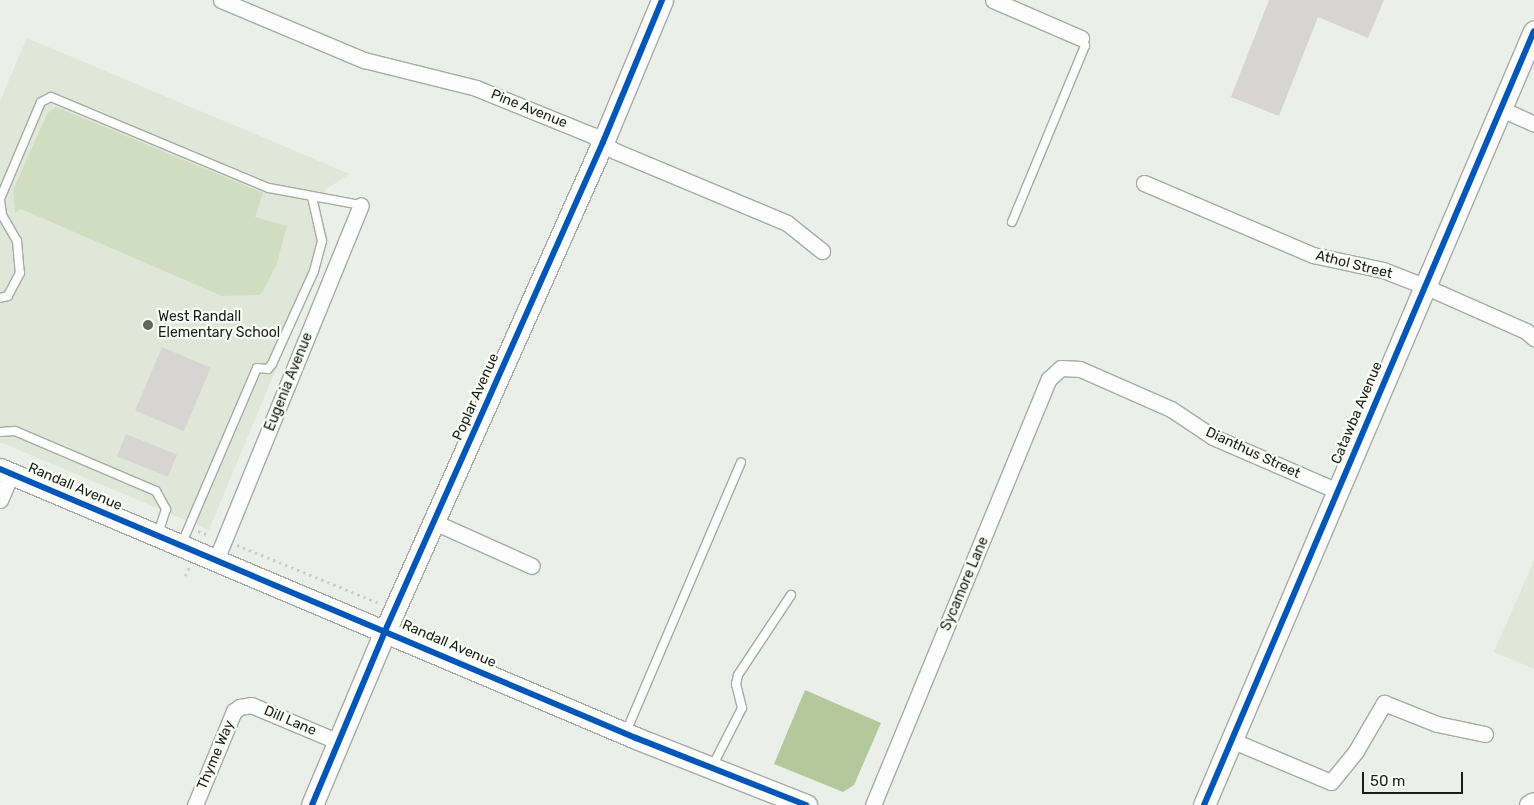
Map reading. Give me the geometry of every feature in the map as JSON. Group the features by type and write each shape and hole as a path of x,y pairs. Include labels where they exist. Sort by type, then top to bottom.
{"street":[{"name":"Pine Avenue","path":"221,0 364,60 476,88 603,142 615,151 787,223 822,251"},
{"name":"Poplar Avenue","path":"312,805 385,631 603,142 662,0"},
{"path":"994,0 1081,38"},
{"name":"Catawba Avenue","path":"1204,805 1534,31"},
{"path":"1501,109 1534,124"},
{"name":"Athol Street","path":"1144,183 1313,255 1348,265 1383,270 1424,286 1526,331 1534,338"},
{"name":"Eugenia Avenue","path":"216,560 361,204"},
{"name":"Dianthus Street","path":"1061,368 1080,368 1171,409 1213,437 1338,491"},
{"name":"Sycamore Lane","path":"872,805 1049,379 1061,368"},
{"path":"0,500 6,471"},
{"name":"Randall Avenue","path":"6,471 626,734 806,805"},
{"path":"434,522 532,566"},
{"path":"1231,740 1331,782 1356,751 1384,703 1436,724 1486,734"},
{"name":"Dill Lane","path":"240,707 251,705 339,742"},
{"name":"Thyme Way","path":"195,805 234,712 240,707"},
{"path":"1530,805 1534,804"}],"lane":[{"path":"1012,222 1085,46 1081,38"},
{"path":"0,298 8,296 20,273 17,241 2,215 0,199 41,102 51,96 269,188 361,204"},
{"path":"181,545 257,368 268,369 272,364 314,271 322,241 312,197"},
{"path":"0,432 16,431 156,491 166,509 158,535"},
{"path":"626,734 740,462"},
{"path":"711,769 742,708 736,684 738,674 791,595"}],"path":[{"path":"237,546 381,604"}],"shaded area":[{"name":"West Randall Elementary School","path":"27,38 350,174 326,189 320,207 329,242 209,530 0,442 0,101"},
{"path":"56,107 263,193 255,217 287,226 276,266 263,291 259,295 222,296 21,209 15,213 13,190 47,114"},
{"path":"1534,560 1534,669 1494,652"},
{"path":"805,690 881,723 854,785 843,792 774,764"}],"building":[{"path":"1269,0 1384,0 1368,38 1318,17 1279,116 1231,97"},
{"path":"162,347 211,368 184,431 135,411"},
{"path":"126,434 177,455 168,477 117,456"}],"cycle path":[{"path":"312,805 385,631 603,142 662,0"},
{"path":"1204,805 1534,31"},
{"path":"0,469 636,738 806,805"}],"place":[{"name":"West Randall Elementary School","path":"148,325"}]}
